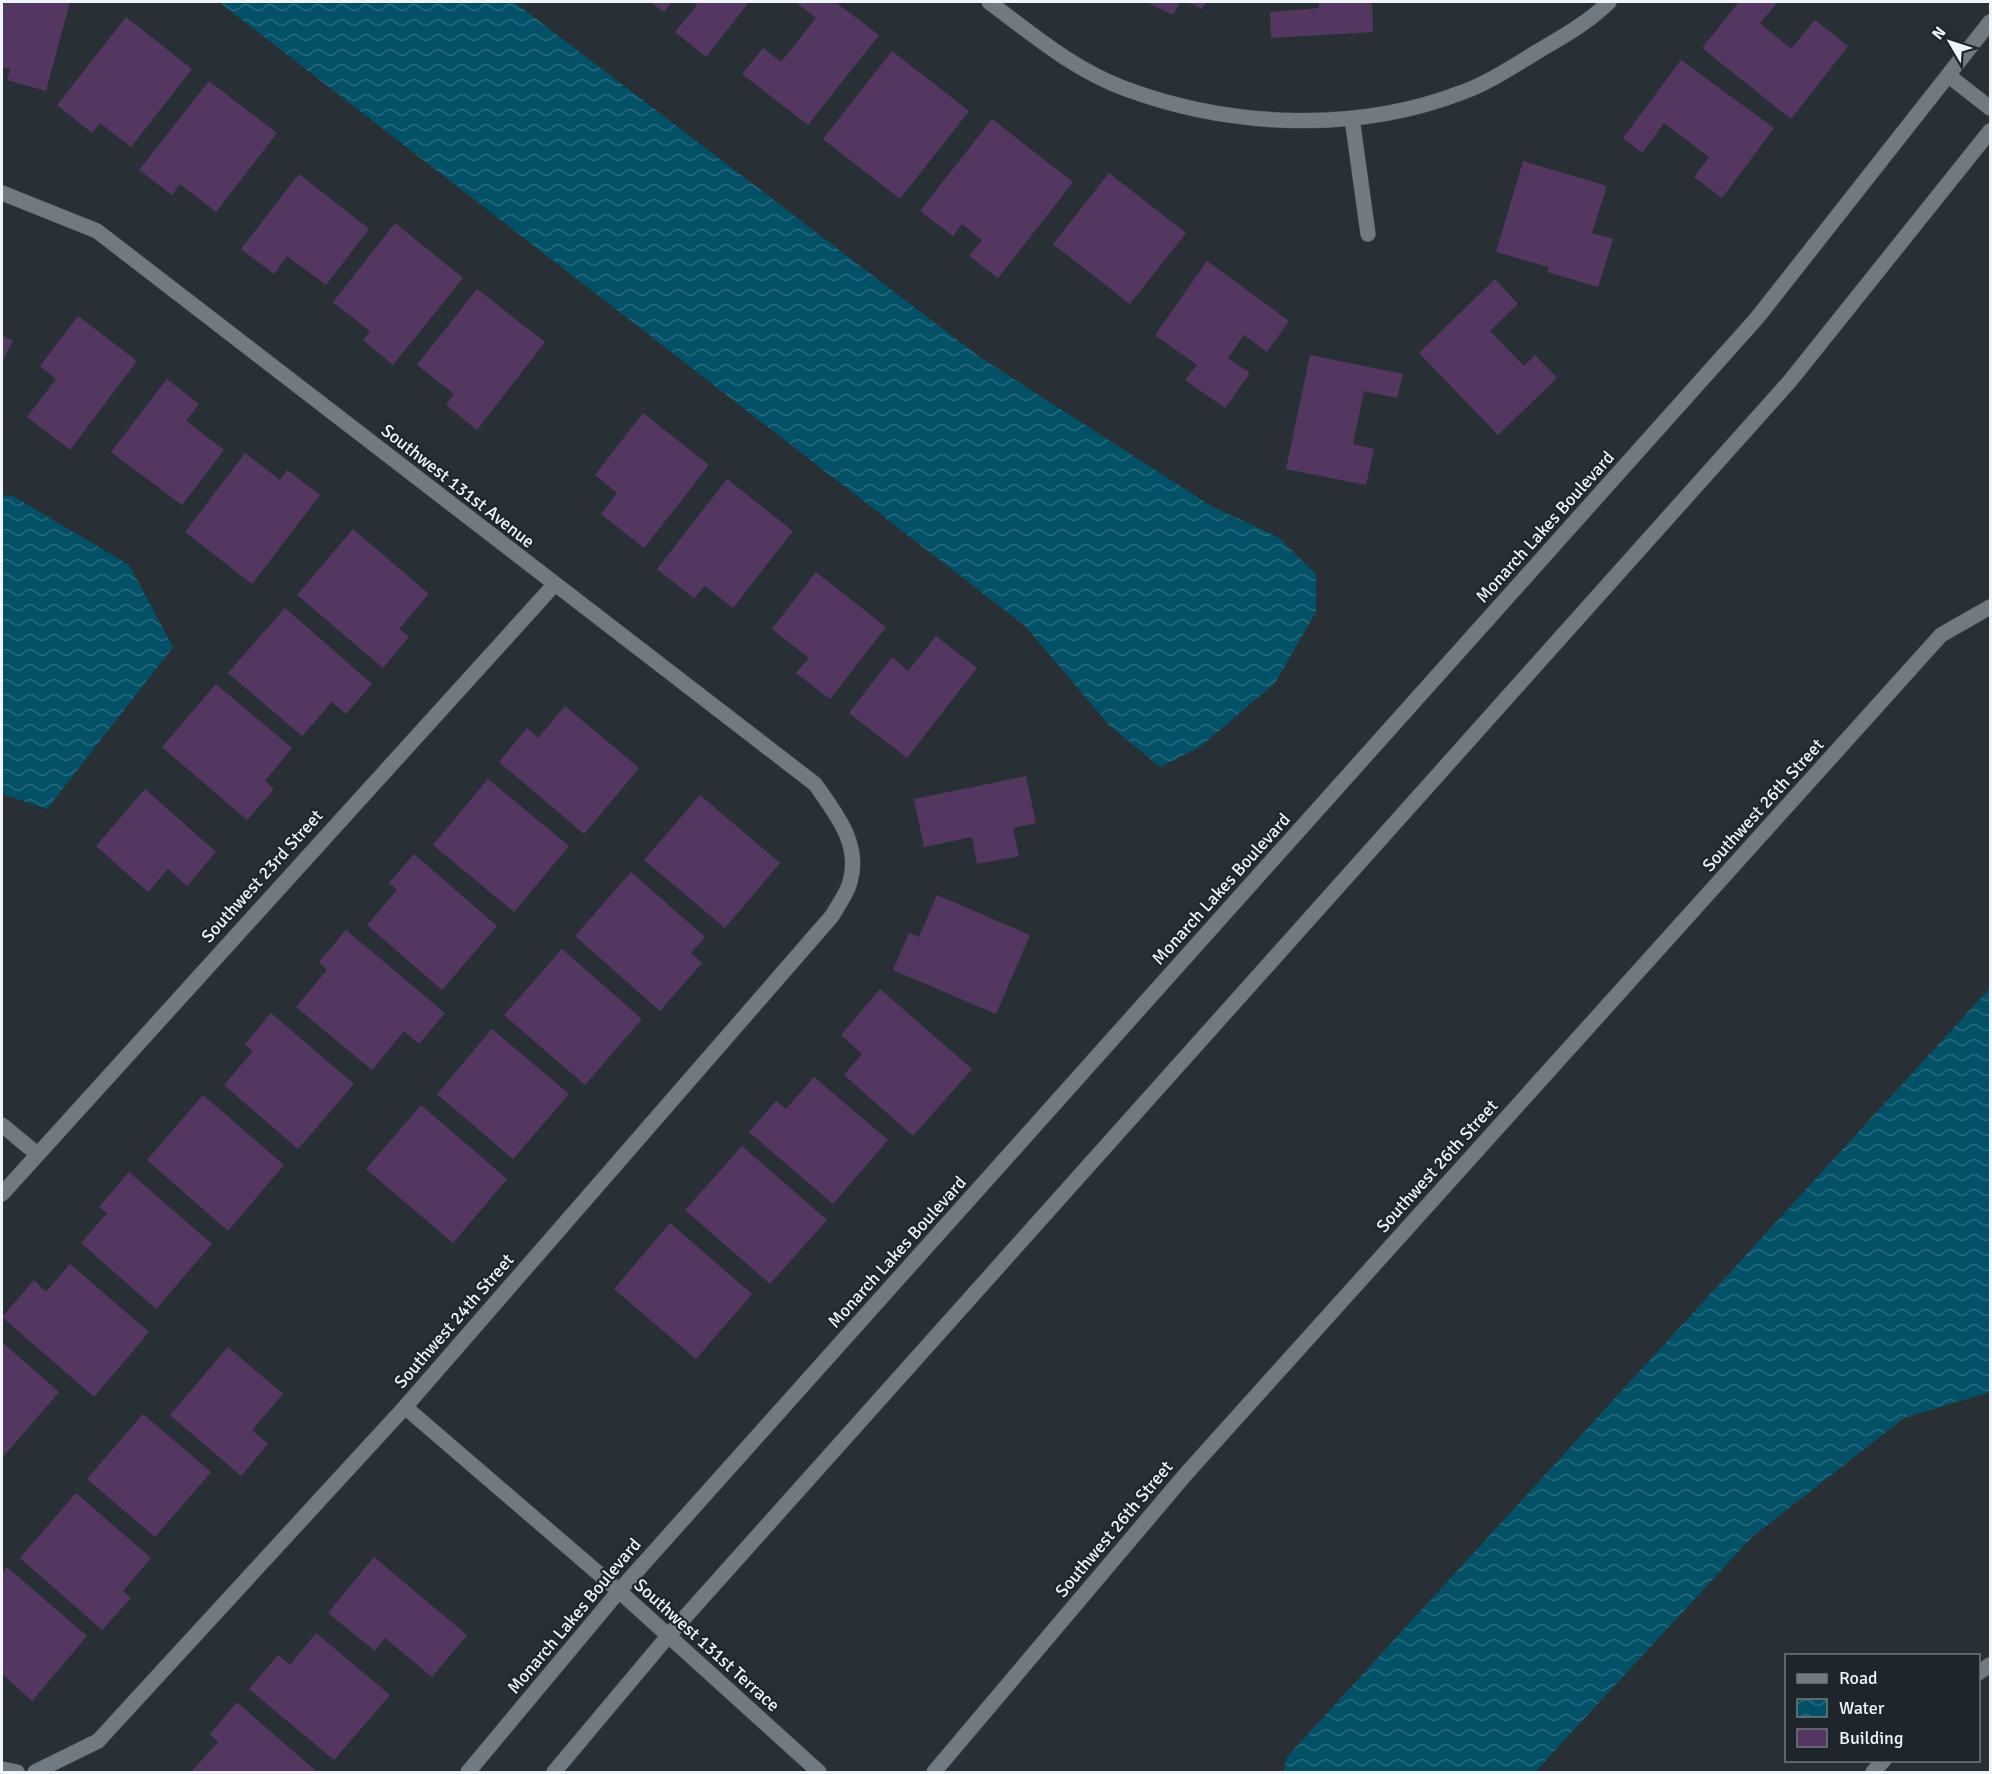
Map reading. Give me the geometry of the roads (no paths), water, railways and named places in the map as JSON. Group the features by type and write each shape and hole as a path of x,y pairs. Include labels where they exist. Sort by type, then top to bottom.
{"street":[{"path":"989,2 1060,56 1125,89 1198,109 1260,120 1352,118 1411,107 1464,92 1554,42 1597,13 1609,2"},
{"name":"Monarch Lakes Boulevard","path":"468,1773 619,1591 1757,318 1990,22"},
{"path":"1949,76 1990,108"},
{"path":"1352,118 1368,234"},
{"path":"554,1773 669,1635 1790,381 1990,131"},
{"name":"Southwest 131st Avenue","path":"2,193 97,231 815,784 845,826 853,853"},
{"name":"Southwest 23rd Street","path":"2,1194 36,1153 554,585"},
{"name":"Southwest 26th Street","path":"934,1773 1185,1475 1941,635 1990,607"},
{"name":"Southwest 24th Street","path":"35,1773 98,1741 405,1407 832,915 850,883 853,853"},
{"path":"2,1125 36,1153"},
{"name":"Southwest 131st Terrace","path":"405,1407 669,1635 819,1773"},
{"path":"2,1769 17,1773"}],"water":[{"path":"219,2 514,2 981,358 1213,507 1278,537 1316,574 1316,612 1275,683 1200,747 1160,767 1109,725 1025,626"},
{"path":"2,495 13,496 129,565 173,647 47,809 2,794"},
{"path":"1990,988 1990,1392 1904,1418 1752,1537 1535,1772 1283,1772 1287,1757"}]}
